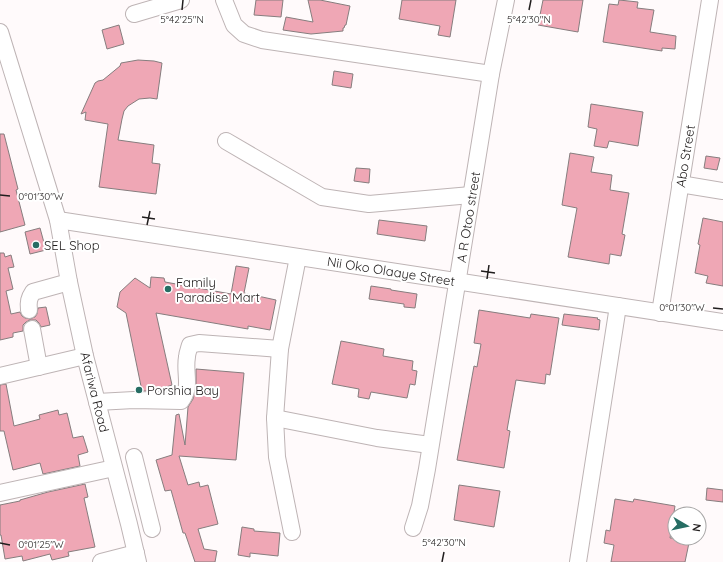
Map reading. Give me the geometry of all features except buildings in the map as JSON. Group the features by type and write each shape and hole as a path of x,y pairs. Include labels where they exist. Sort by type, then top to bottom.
{"street":[{"path":"134,14 181,0"},
{"path":"224,0 234,25 244,34 262,40 491,74"},
{"name":"A R Otoo street","path":"413,528 420,506 427,469 491,74 506,0"},
{"name":"Abo Street","path":"660,313 710,0"},
{"name":"Afariwa Road","path":"0,32 58,220 69,282 85,356 137,557"},
{"path":"226,141 322,197 369,204 472,195"},
{"path":"680,184 723,191"},
{"name":"Nii Oko Olaaye Street","path":"58,220 723,322"},
{"path":"292,532 277,458 274,418 280,349 298,257"},
{"path":"29,310 28,303 33,292 69,282"},
{"path":"578,562 618,306"},
{"path":"32,329 39,367"},
{"path":"97,402 134,400 181,401 186,395 187,389 186,358 190,345 199,343 280,349"},
{"path":"0,376 85,356"},
{"path":"274,418 330,430 430,445"},
{"path":"129,524 150,524 134,457"},
{"path":"0,493 114,468"},
{"path":"119,484 139,478"},
{"path":"101,562 137,557"}],"place":[{"name":"SEL Shop","path":"36,245"},
{"name":"Family Paradise Mart","path":"168,289"},
{"name":"Porshia Bay","path":"139,390"}]}
